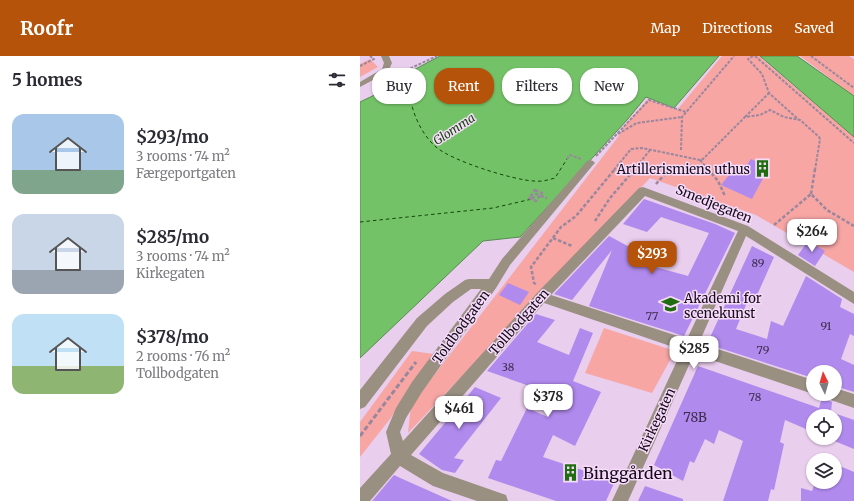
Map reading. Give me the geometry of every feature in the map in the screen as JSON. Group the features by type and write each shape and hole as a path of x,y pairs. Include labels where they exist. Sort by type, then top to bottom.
{"street":[{"path":"360,85 381,73 388,67 388,59 385,56"},
{"name":"Toldbodgaten","path":"399,457 393,432 401,413 417,387 506,262 590,163"},
{"name":"Smedjegaten","path":"643,191 744,229 854,299"},
{"name":"Tollbodgaten","path":"399,457 537,303 544,293 643,191"},
{"name":"Kirkegaten","path":"620,501 744,229"},
{"path":"360,402 422,322 469,284 493,281"},
{"path":"544,293 691,346 806,385"},
{"path":"842,397 854,401"},
{"path":"360,500 399,457 439,480 500,501"}],"path":[{"path":"360,66 374,59 370,56"},
{"path":"414,68 437,56"},
{"path":"681,150 682,117 734,56"},
{"path":"774,225 811,194 820,140 817,135 769,93 762,74 748,59 754,56 854,143"},
{"path":"810,56 854,88"},
{"path":"700,160 703,159 769,93"},
{"path":"590,163 649,100 686,112"},
{"path":"745,117 760,115 770,110 784,117 800,120"},
{"path":"616,135 631,128 637,123 682,117"},
{"path":"544,293 534,283 531,267 561,227 576,216 631,149 639,148 700,160 711,171 723,189 725,196"},
{"path":"593,225 610,198 650,150"},
{"path":"567,159 570,155 574,156"},
{"path":"532,199 536,194 540,196"},
{"path":"811,194 827,210 854,226"},
{"path":"552,238 585,251"},
{"path":"360,436 417,360"}],"shaded area":[{"path":"722,56 765,56 762,59 854,137 854,272 756,215 650,178 408,433 411,405 618,137 624,126 648,99 677,110"},
{"path":"800,56 849,56 854,59 854,96"},
{"path":"370,59 378,67 372,68 372,70 360,77 360,64"},
{"path":"604,328 675,351 652,393 585,373"},
{"path":"412,351 434,354 390,419 360,457 360,422"}],"water":[{"name":"Glomma","path":"440,56 719,56 674,108 646,97 627,120 520,237 483,241 360,358 360,102 372,96 372,104 426,104 426,68 417,68"},
{"path":"760,56 797,56 854,96 854,137"}],"building":[{"path":"751,159 769,167 752,199 721,185 737,165 744,169"},
{"path":"644,199 715,224 735,233 684,336 589,306 612,250 572,300 554,294 609,236 637,251 630,260 688,276 709,233 661,217 647,232 623,224"},
{"path":"808,241 825,251 815,266 798,255"},
{"path":"752,246 774,257 754,302 748,300 736,329 767,339 771,321 783,326 806,276 842,299 840,307 854,314 854,336 850,334 841,359 854,365 854,392 842,388 842,365 806,365 806,376 707,344"},
{"path":"508,283 529,292 520,305 499,295"},
{"path":"536,314 555,320 537,342 569,355 580,328 593,333 573,381 601,392 575,446 553,435 543,457 615,481 606,501 556,501 488,478 496,460 501,461 527,408 548,417 558,396 487,371"},
{"path":"698,366 819,408 821,401 832,402 831,409 806,409 806,429 785,420 780,442 784,444 774,490 771,489 768,501 723,501 743,441 719,430 714,444 705,439 694,463 690,461 683,481 654,465"},
{"path":"475,387 501,398 454,458 464,460 455,473 442,470 419,454"},
{"path":"842,416 854,420 854,449 842,444"},
{"path":"842,467 854,472 854,501 801,501 801,488 812,491 813,489 842,489"},
{"path":"394,475 398,477 452,501 372,501"},
{"path":"645,486 683,499 683,501 638,501"}],"ferry route":[{"path":"412,104 420,126 436,147 455,158 483,169 524,180 544,181 555,178 567,159"},
{"path":"360,222 493,208 532,199"}],"place":[{"name":"Artillerismiens uthus","path":"763,169"},
{"name":"Akademi for scenekunst","path":"671,305"},
{"name":"Binggården","path":"570,473"}]}
